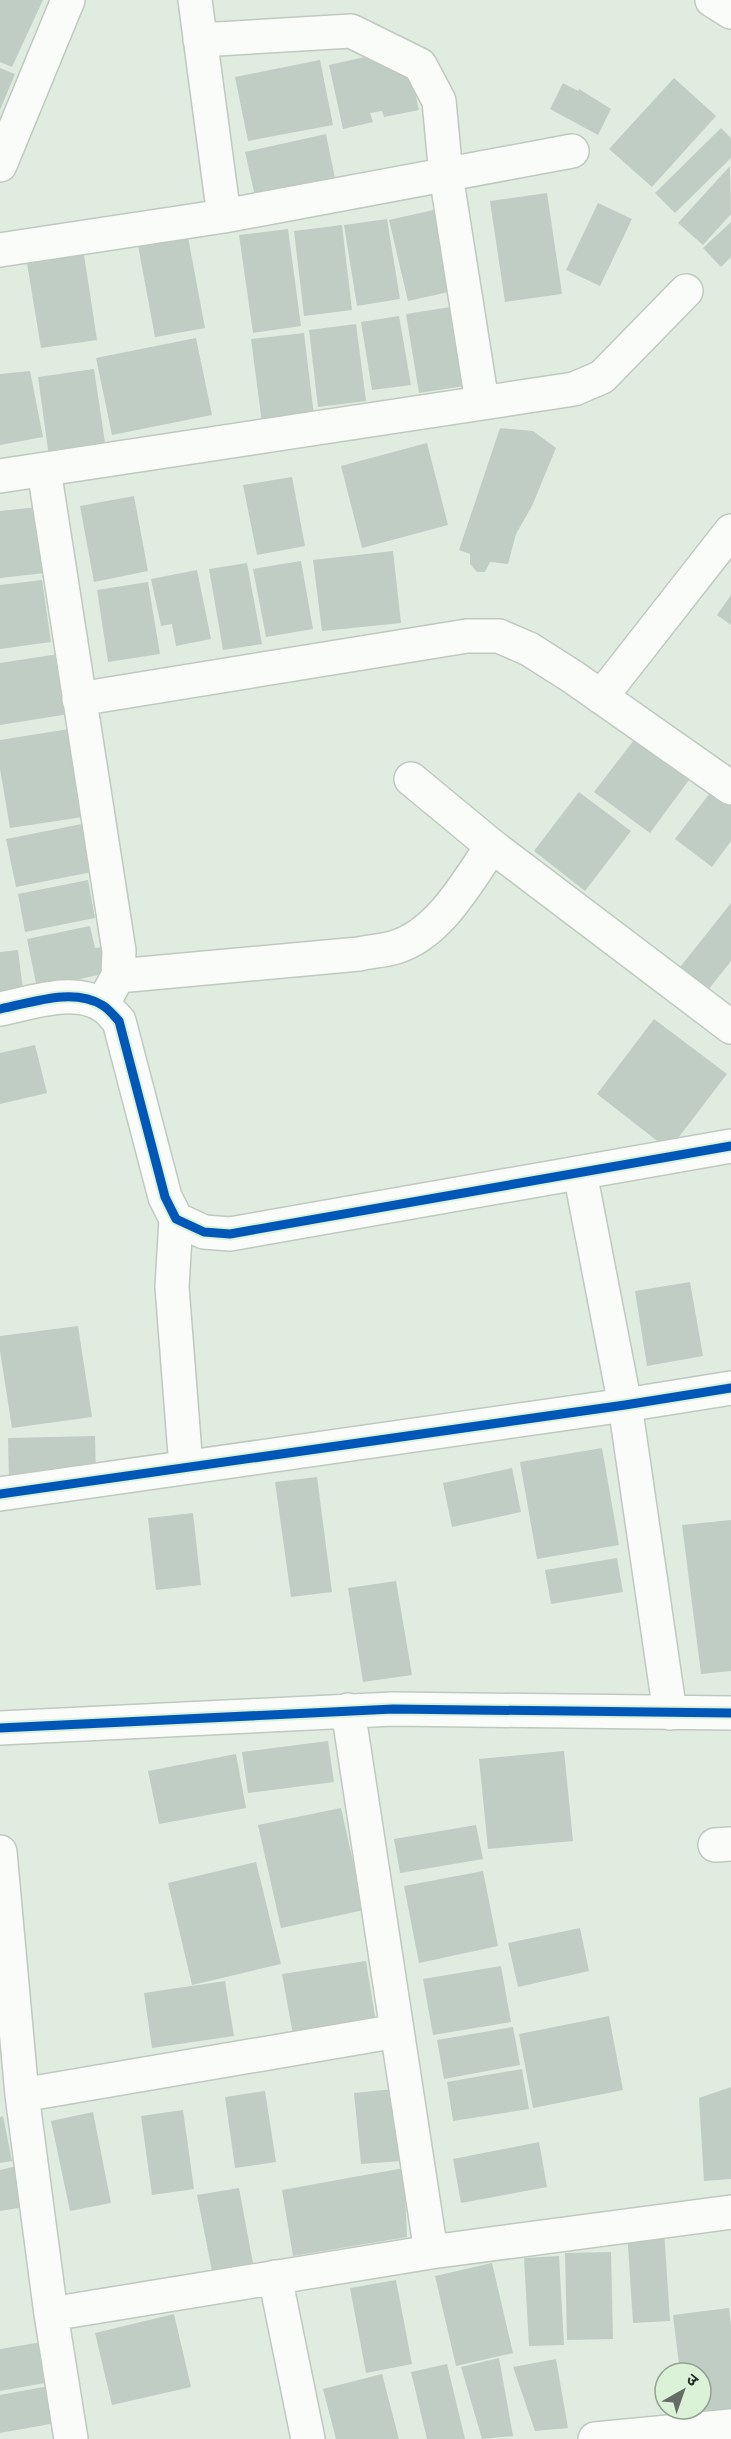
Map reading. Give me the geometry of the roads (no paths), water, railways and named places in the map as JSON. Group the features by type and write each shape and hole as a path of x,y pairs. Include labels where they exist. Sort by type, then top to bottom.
{"street":[{"path":"0,165 68,0"},
{"path":"195,0 224,216"},
{"path":"712,0 731,12"},
{"path":"200,40 351,31 420,65 439,101 446,175 482,402"},
{"path":"0,250 224,216 572,151"},
{"path":"0,476 574,389 602,377 686,291"},
{"path":"44,470 119,951 117,976 102,1005"},
{"path":"601,697 731,531"},
{"path":"80,699 467,636 499,636 529,649 731,788"},
{"path":"411,779 492,846 731,1027"},
{"path":"117,976 359,954 397,947 425,932 453,900 492,846"},
{"path":"0,1009 64,997 82,997 102,1005 119,1021 165,1197 176,1219 172,1287 186,1467"},
{"path":"176,1219 204,1232 230,1234 731,1146"},
{"path":"580,1173 625,1405 670,1713"},
{"path":"0,1494 731,1388"},
{"path":"0,1728 393,1709 731,1713"},
{"path":"348,1710 431,2252"},
{"path":"0,1852 22,2095 51,2314 71,2439"},
{"path":"22,2095 397,2031"},
{"path":"51,2314 431,2252 731,2212"},
{"path":"275,2277 308,2439"},
{"path":"595,2439 731,2426"}]}
